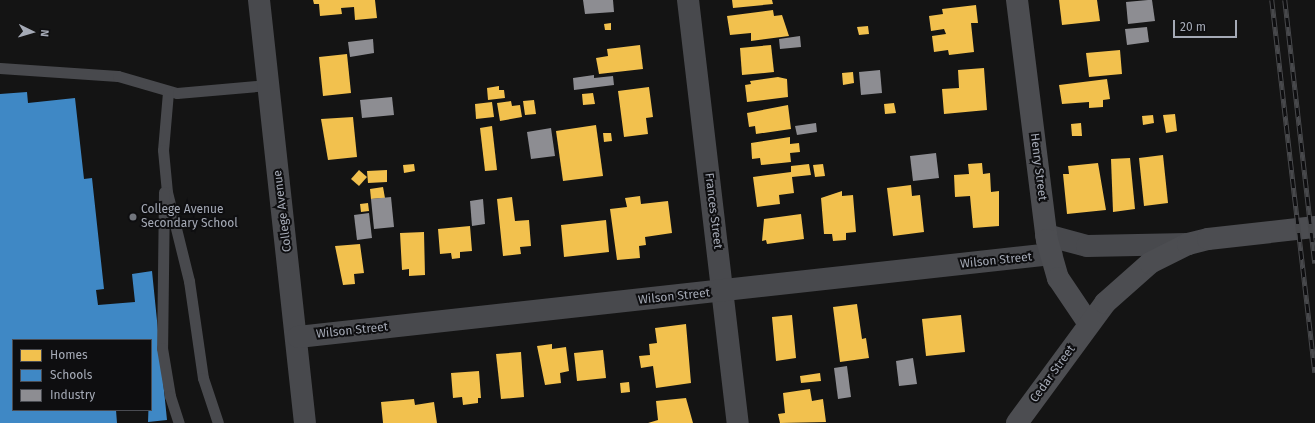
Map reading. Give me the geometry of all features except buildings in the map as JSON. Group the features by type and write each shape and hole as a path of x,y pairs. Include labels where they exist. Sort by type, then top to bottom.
{"main road":[{"name":"Henry Street","path":"1017,0 1048,245 1061,282 1089,324"},
{"name":"Wilson Street","path":"1089,324 1134,274 1188,244 1315,227"},
{"name":"Cedar Street","path":"1017,423 1089,324"}],"street":[{"name":"College Avenue","path":"259,0 298,337 305,423"},
{"name":"Frances Street","path":"688,0 738,423"},
{"name":"Wilson Street","path":"298,337 723,292 1048,245 1087,246 1188,244"}],"lane":[{"path":"0,68 111,75 168,92 196,94 268,85"},
{"path":"168,92 164,170 162,348 170,396 179,423"},
{"path":"164,170 189,281 202,378 218,423"}],"railway":[{"path":"1272,0 1315,373"},
{"path":"1285,0 1315,263"}],"place":[{"name":"College Avenue Secondary School","path":"133,217"}]}
